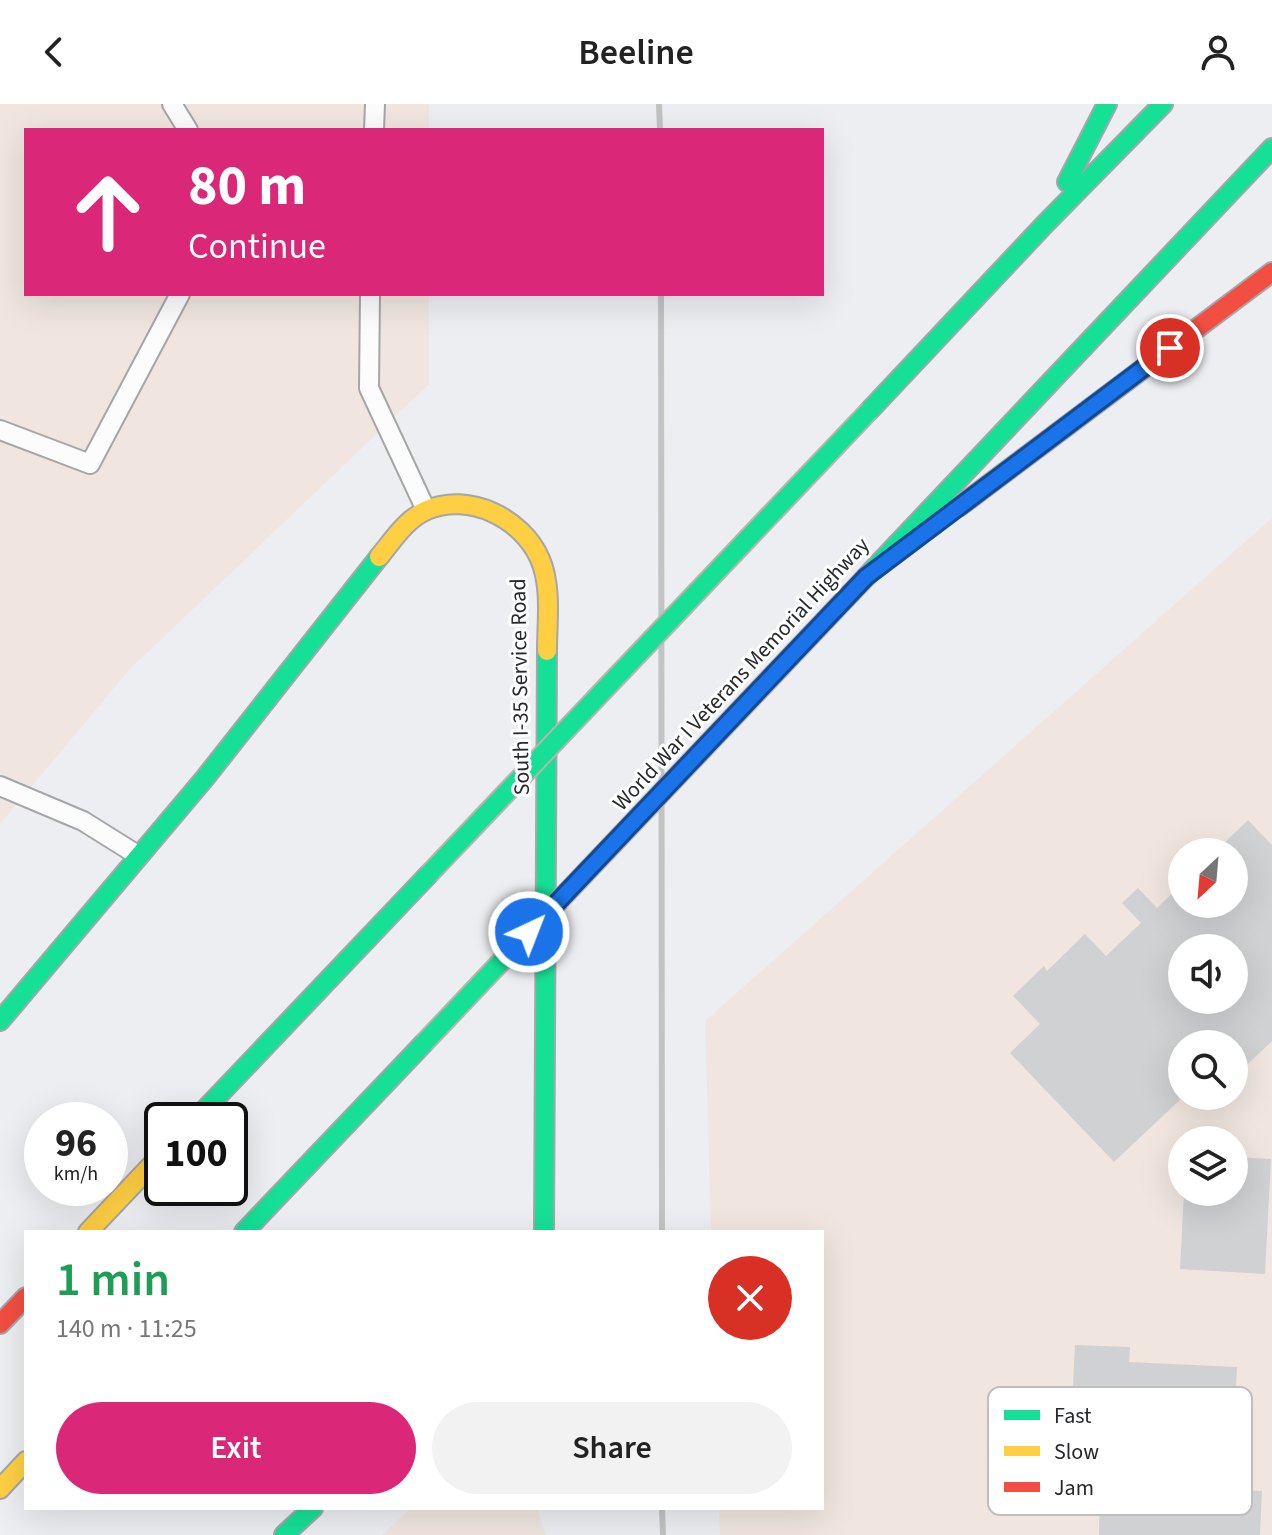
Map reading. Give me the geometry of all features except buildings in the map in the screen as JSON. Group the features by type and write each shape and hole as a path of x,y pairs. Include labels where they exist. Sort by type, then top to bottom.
{"main road":[{"path":"1046,223 1107,104"},
{"path":"212,1102 1046,223 1163,104"},
{"name":"World War I Veterans Memorial Highway","path":"246,1230 1272,148"},
{"path":"866,577 1272,272"},
{"name":"South I-35 Service Road","path":"426,510 464,504 482,508 505,519 524,534 540,559 547,588 544,1230"},
{"path":"0,1021 339,611 401,529 426,510"},
{"path":"90,1230 144,1173"},
{"path":"0,1324 24,1299"},
{"path":"0,1489 24,1463"},
{"path":"284,1535 311,1510"}],"lane":[{"path":"172,104 187,128"},
{"path":"374,128 375,104"},
{"path":"0,430 90,464 179,296"},
{"path":"370,296 369,388 426,510"},
{"path":"0,786 83,821 139,856"}],"shaded area":[{"path":"0,104 429,104 429,128 24,128 24,296 429,296 429,384 129,670 0,824"},
{"path":"1272,518 1272,1535 720,1535 719,1510 824,1510 824,1230 711,1230 705,1021"},
{"path":"409,1510 538,1510 546,1535 382,1535"}],"railway":[{"path":"659,104 660,128"},
{"path":"661,296 662,1230"},
{"path":"662,1510 663,1535"}],"traffic: fast":[{"path":"1067,182 1107,104"},
{"path":"870,410 1163,104"},
{"path":"866,577 1272,148"},
{"path":"429,874 870,410"},
{"path":"0,1021 205,778 379,557"},
{"path":"424,1043 866,577"},
{"path":"544,1230 547,651"},
{"path":"212,1102 429,874"},
{"path":"246,1230 424,1043"},
{"path":"284,1535 311,1510"}],"traffic: slow":[{"path":"379,557 406,524 427,510 460,504 492,512 521,532 540,559 547,593 547,651"},
{"path":"90,1230 144,1173"},
{"path":"0,1489 24,1463"}],"traffic: jam":[{"path":"960,506 1272,272"},
{"path":"0,1324 24,1299"}],"route":[{"path":"529,932 866,577 1170,348"}]}
